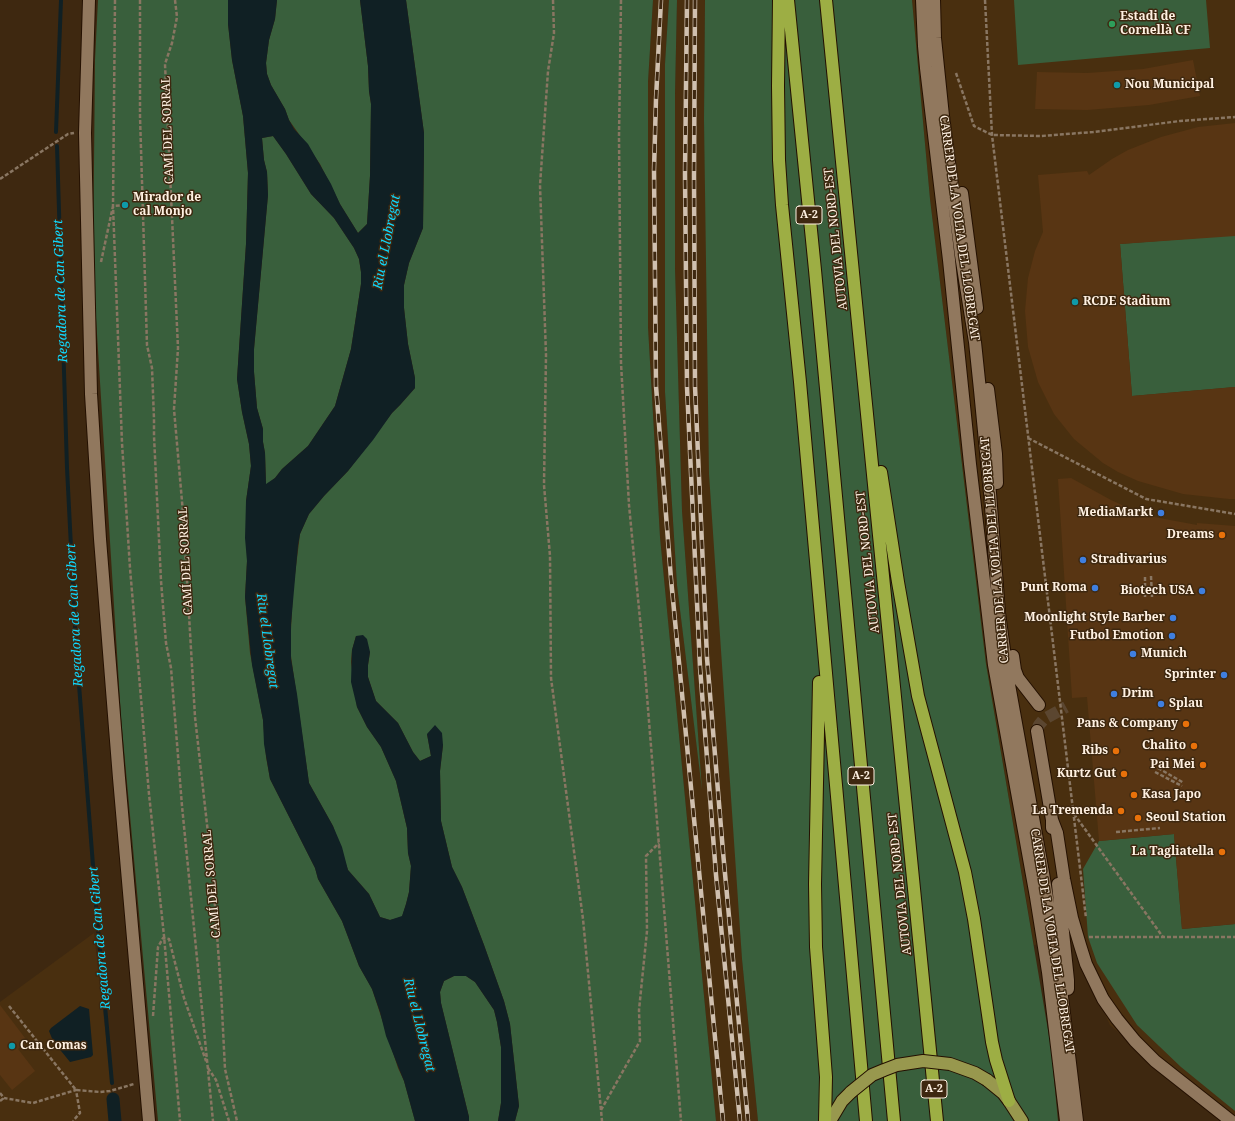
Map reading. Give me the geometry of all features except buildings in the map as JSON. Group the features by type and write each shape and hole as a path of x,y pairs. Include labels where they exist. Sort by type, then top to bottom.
{"highway":[{"path":"780,0 778,86 779,160 782,205 800,382 820,620 866,1121"},
{"name":"AUTOVIA DEL NORD-EST","path":"788,0 815,270 894,1121"},
{"name":"AUTOVIA DEL NORD-EST","path":"826,0 937,1121"},
{"path":"859,322 898,582 918,696 965,872 974,919 992,1042 1009,1101"},
{"path":"820,620 815,884 816,947 826,1077 825,1121"}],"main road":[{"path":"830,1121 842,1101 850,1092 866,1079 897,1065 916,1062 937,1062 950,1064 975,1073 987,1080 1009,1101 1022,1121"}],"street":[{"path":"89,0 85,133 91,394 100,540 149,1121"},
{"name":"CARRER DE LA VOLTA DEL LLOBREGAT","path":"922,0 926,68 994,664 1048,972 1066,1121"},
{"name":"CARRER DE LA VOLTA DEL LLOBREGAT","path":"934,0 935,38 942,105 961,255 975,342 990,486 999,613 1008,679 1043,873 1067,1032 1077,1121"},
{"path":"942,105 960,183 984,355 996,454 1004,587 1013,663 1018,678 1039,705 1028,700 1008,679"},
{"path":"1037,731 1052,820 1057,833 1072,918 1086,964 1103,1000 1135,1041 1155,1060 1231,1121"},
{"path":"1052,820 1051,834 1068,980 1067,1032"}],"path":[{"path":"115,0 113,206 122,439 130,568 148,794 180,1121"},
{"name":"CAMÍ DEL SORRAL","path":"140,0 140,116 147,345 152,368 161,581 166,643 171,668 182,806 213,1121"},
{"name":"CAMÍ DEL SORRAL","path":"175,0 177,17 172,43 165,64 178,348 174,408 184,513 194,717 213,878 221,990 224,1069 237,1121"},
{"path":"554,0 554,33 548,71 540,186 546,355 544,485 550,556 551,678 583,919 602,1121"},
{"path":"621,0 619,136 621,363 628,505 646,671 680,1121"},
{"path":"986,0 992,135 1086,922"},
{"path":"956,73 974,126 992,135 1041,136 1093,132 1180,121 1235,117"},
{"path":"0,179 68,134 85,133"},
{"path":"113,206 125,205"},
{"path":"1028,438 1146,499 1235,514"},
{"path":"1151,576 1152,597"},
{"path":"1145,577 1146,597"},
{"path":"1158,768 1184,783"},
{"path":"1155,772 1182,786"},
{"path":"1073,814 1163,937"},
{"path":"1116,832 1160,828"},
{"path":"601,1111 640,1040 639,1010 647,931 646,856 659,843"},
{"path":"1087,930 1088,938 1235,936"},
{"path":"163,938 169,939 193,1027 207,1066 216,1080 228,1121"},
{"path":"153,1019 158,947 163,938"},
{"path":"9,1006 76,1090 80,1113 73,1121"},
{"path":"0,1093 4,1098 32,1103 76,1090 100,1092 110,1091 145,1079"},
{"path":"0,1101 4,1098"}],"shaded area":[{"path":"653,0 669,0 665,64 665,392 677,585 701,778 682,511 675,268 675,94 677,0 705,0 704,120 742,959 758,1121 716,1121 660,537 648,327 648,82"},
{"path":"912,0 1235,0 1235,1121 1221,1121 1206,1110 1110,1025 1070,939 1034,945 986,664 930,199"},
{"path":"94,933 114,1121 0,1121 0,1002"}],"green space":[{"path":"98,0 228,0 228,24 232,60 243,116 248,173 246,244 237,379 249,444 251,466 246,501 247,561 245,597 250,653 263,720 266,757 270,779 315,868 318,879 342,921 359,966 372,989 398,1068 404,1081 415,1121 158,1121 121,717 93,270 95,60"},
{"path":"277,0 360,0 371,104 370,176 367,224 358,233 340,204 320,164 289,120 267,74 266,63 269,40 275,19"},
{"path":"406,0 653,0 648,82 648,327 660,537 716,1121 515,1121 519,1106 510,1024 504,1001 484,945 462,887 452,867 441,821 440,771 443,745 427,734 431,756 420,761 413,752 398,723 376,701 368,677 370,652 356,636 352,650 351,662 357,707 367,727 381,747 396,781 407,828 408,853 411,866 409,892 402,917 390,920 380,917 369,894 348,870 333,826 309,783 290,649 293,591 300,534 309,514 348,471 392,413 415,388 415,378 408,344 404,308 404,285 409,263 423,228 424,133"},
{"path":"669,0 677,0 675,94 675,268 682,511 702,790 677,585 665,392 665,64"},
{"path":"705,0 912,0 930,199 986,664 1051,1048 1058,1121 758,1121 742,959 709,474 704,120"},
{"name":"Estadi de Cornellà CF","path":"1014,0 1206,0 1210,48 1018,65"},
{"path":"273,136 311,194 334,218 354,248 359,259 361,284 351,349 335,406 308,446 266,485 263,429 257,408 254,349 268,195 267,172 264,160 262,138"},
{"path":"1235,235 1235,387 1132,396 1120,244"},
{"path":"1174,834 1182,929 1235,924 1235,1111 1181,1067 1137,1025 1097,963 1088,937 1083,869 1099,841"},
{"path":"454,976 466,976 475,982 494,1010 501,1047 501,1103 498,1121 469,1121 441,1003 440,992 444,981"}],"water":[{"name":"Riu el Llobregat","path":"228,0 277,0 275,19 269,40 266,63 267,74 271,85 285,109 294,129 308,144 331,184 340,204 358,233 367,224 370,176 371,104 360,0 406,0 424,133 423,228 409,263 404,285 404,308 408,344 415,378 415,388 392,413 348,471 309,514 300,534 298,545 291,624 291,659 309,783 333,826 342,847 348,870 369,894 380,917 390,920 402,916 409,892 411,866 408,853 407,828 396,781 381,747 367,727 357,707 351,682 352,650 356,636 363,635 367,639 370,652 368,677 376,701 398,723 413,752 420,761 431,756 427,734 435,725 442,733 443,745 440,771 441,821 452,867 462,887 484,945 504,1001 510,1024 519,1106 515,1121 498,1121 501,1103 501,1047 494,1010 475,982 466,976 454,976 444,981 440,992 441,1003 469,1121 415,1121 404,1081 386,1036 372,989 359,966 342,921 318,879 315,868 270,779 264,744 263,720 252,665 245,597 247,561 245,538 246,501 251,466 249,444 237,379 246,244 248,173 243,116 232,60 228,24","holes":["273,136 311,194 334,218 354,248 359,259 361,284 351,349 335,406 308,446 282,469 275,478 266,484 263,429 257,408 254,372 254,349 268,195 267,172 264,160 262,138"]},
{"path":"80,1006 89,1009 93,1055 91,1057 70,1062 53,1041 49,1031"}],"waterway":[{"name":"Regadora de Can Gibert","path":"56,132 61,0"},
{"name":"Regadora de Can Gibert","path":"57,146 67,468 76,646 97,917 112,1083"},
{"name":"Regadora de Can Gibert","path":"113,1099 115,1121"}],"tunnel":[{"path":"1037,731 1039,725 1044,719 1066,707"}],"railway":[{"path":"661,0 654,170 656,386 671,579 723,1121"},
{"path":"687,0 685,174 687,387 700,667 716,875 740,1121"},
{"path":"695,0 695,386 707,658 748,1121"}],"place":[{"name":"Estadi de Cornellà CF","path":"1112,24"},
{"name":"Nou Municipal","path":"1117,85"},
{"name":"Mirador de cal Monjo","path":"125,205"},
{"name":"RCDE Stadium","path":"1075,302"},
{"name":"MediaMarkt","path":"1161,513"},
{"name":"Dreams","path":"1222,535"},
{"name":"Stradivarius","path":"1083,560"},
{"name":"Punt Roma","path":"1095,588"},
{"name":"Biotech USA","path":"1202,591"},
{"name":"Moonlight Style Barber","path":"1173,618"},
{"name":"Futbol Emotion","path":"1172,636"},
{"name":"Munich","path":"1133,654"},
{"name":"Sprinter","path":"1224,675"},
{"name":"Drim","path":"1114,694"},
{"name":"Splau","path":"1161,704"},
{"name":"Pans & Company","path":"1186,724"},
{"name":"Chalito","path":"1194,746"},
{"name":"Ribs","path":"1116,751"},
{"name":"Pai Mei","path":"1203,765"},
{"name":"Kurtz Gut","path":"1124,774"},
{"name":"Kasa Japo","path":"1134,795"},
{"name":"La Tremenda","path":"1121,811"},
{"name":"Seoul Station","path":"1138,818"},
{"name":"La Tagliatella","path":"1222,852"},
{"name":"Can Comas","path":"12,1046"}]}
